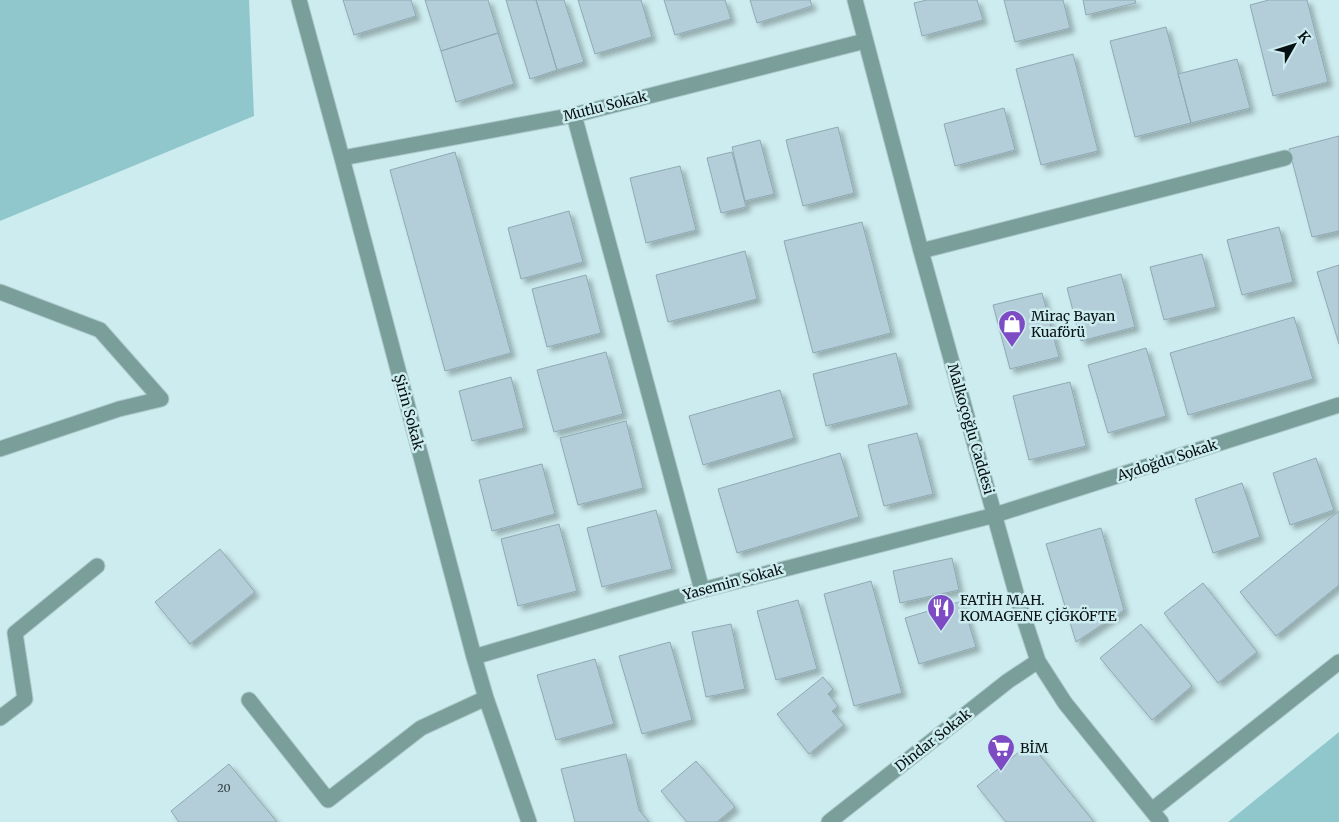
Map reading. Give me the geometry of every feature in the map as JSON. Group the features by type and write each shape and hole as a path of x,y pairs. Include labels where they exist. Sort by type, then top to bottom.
{"street":[{"name":"Şirin Sokak","path":"298,0 342,158 474,657 486,698 529,822"},
{"name":"Malkoçoğlu Caddesi","path":"855,0 921,251 1018,600 1038,661 1065,703 1161,822"},
{"name":"Mutlu Sokak","path":"342,158 574,115 865,40"},
{"path":"574,115 702,590"},
{"path":"921,251 1285,158"},
{"path":"0,292 100,330 162,399 119,409 0,449"},
{"name":"Aydoğdu Sokak","path":"995,515 1339,405"},
{"name":"Yasemin Sokak","path":"474,657 702,590 995,515"},
{"path":"0,718 25,699 15,633 97,566"},
{"name":"Dindar Sokak","path":"829,822 1008,681 1038,661"},
{"path":"1152,810 1339,662"},
{"path":"250,700 328,800 421,728 486,698"}],"shaded area":[{"path":"0,0 249,0 254,116 0,221"},
{"path":"1339,732 1339,822 1228,822"}],"building":[{"path":"343,0 411,0 416,16 354,35"},
{"path":"425,0 488,0 498,33 441,51"},
{"path":"506,0 536,0 557,70 530,79"},
{"path":"536,0 564,0 584,62 557,70"},
{"path":"578,0 641,0 652,37 595,54"},
{"path":"664,0 725,0 731,19 675,35"},
{"path":"750,0 810,0 812,6 757,23"},
{"path":"927,0 977,0 983,20 922,36 914,3"},
{"path":"1004,0 1063,0 1070,28 1015,42"},
{"path":"1083,0 1135,0 1136,3 1086,15"},
{"path":"1269,0 1307,0 1328,82 1273,96 1250,5"},
{"path":"1166,27 1191,123 1135,137 1110,41"},
{"path":"498,33 514,84 456,102 441,51"},
{"path":"1073,54 1098,151 1041,165 1016,69"},
{"path":"1237,59 1250,108 1191,123 1178,74"},
{"path":"1004,108 1015,150 955,166 944,124"},
{"path":"838,127 854,193 803,206 786,140"},
{"path":"1339,136 1339,231 1312,237 1289,149"},
{"path":"760,140 774,194 745,201 732,147"},
{"path":"455,152 511,353 445,371 390,170"},
{"path":"732,152 746,207 721,213 707,158"},
{"path":"680,166 696,230 646,243 630,178"},
{"path":"569,211 583,262 521,279 508,228"},
{"path":"862,222 891,333 813,353 784,241"},
{"path":"1279,227 1293,282 1242,295 1227,240"},
{"path":"745,251 757,299 668,322 656,275"},
{"path":"1202,254 1216,307 1164,320 1150,267"},
{"path":"1339,265 1339,344 1317,272"},
{"path":"1121,274 1135,327 1081,341 1067,288"},
{"path":"586,275 601,333 547,347 532,289"},
{"path":"1042,293 1059,357 1010,369 993,305"},
{"path":"1294,317 1313,379 1188,415 1170,353"},
{"path":"1146,348 1166,416 1108,433 1088,365"},
{"path":"606,352 623,414 554,432 537,370"},
{"path":"896,353 909,405 826,426 813,374"},
{"path":"511,377 524,428 472,441 459,391"},
{"path":"1070,382 1086,446 1029,460 1013,396"},
{"path":"780,390 794,438 703,465 689,416"},
{"path":"626,421 643,488 578,505 560,438"},
{"path":"917,433 933,494 884,506 868,445"},
{"path":"840,453 859,517 737,553 718,489"},
{"path":"1316,458 1334,510 1290,525 1273,473"},
{"path":"542,464 555,514 492,531 479,480"},
{"path":"1242,483 1260,537 1213,553 1195,499"},
{"path":"656,510 672,569 602,587 587,528"},
{"path":"1339,511 1339,585 1276,636 1240,592"},
{"path":"559,524 577,591 518,606 501,539"},
{"path":"1101,528 1124,610 1076,642 1046,544"},
{"path":"220,549 255,592 190,644 155,602"},
{"path":"952,558 959,590 900,603 893,571"},
{"path":"871,581 902,693 854,706 824,594"},
{"path":"1203,583 1257,652 1218,683 1164,613"},
{"path":"798,600 817,669 776,680 757,611"},
{"name":"FATİH MAH. KOMAGENE ÇİĞKÖFTE","path":"962,601 976,647 919,664 905,618"},
{"path":"731,624 745,689 706,697 692,632"},
{"path":"1141,624 1192,686 1152,720 1100,658"},
{"path":"670,642 692,720 642,734 619,656"},
{"path":"595,659 614,724 556,740 537,675"},
{"path":"823,677 833,689 828,694 838,706 832,711 844,725 809,754 777,714"},
{"path":"1030,743 1094,822 1006,822 977,786"},
{"path":"626,754 639,810 649,822 575,822 561,769"},
{"path":"696,761 735,807 717,822 687,822 661,791"},
{"path":"229,764 277,822 179,822 171,811"}],"place":[{"name":"Miraç Bayan Kuaförü","path":"1012,348"},
{"name":"FATİH MAH. KOMAGENE ÇİĞKÖFTE","path":"941,632"},
{"name":"BİM","path":"1001,772"}]}
